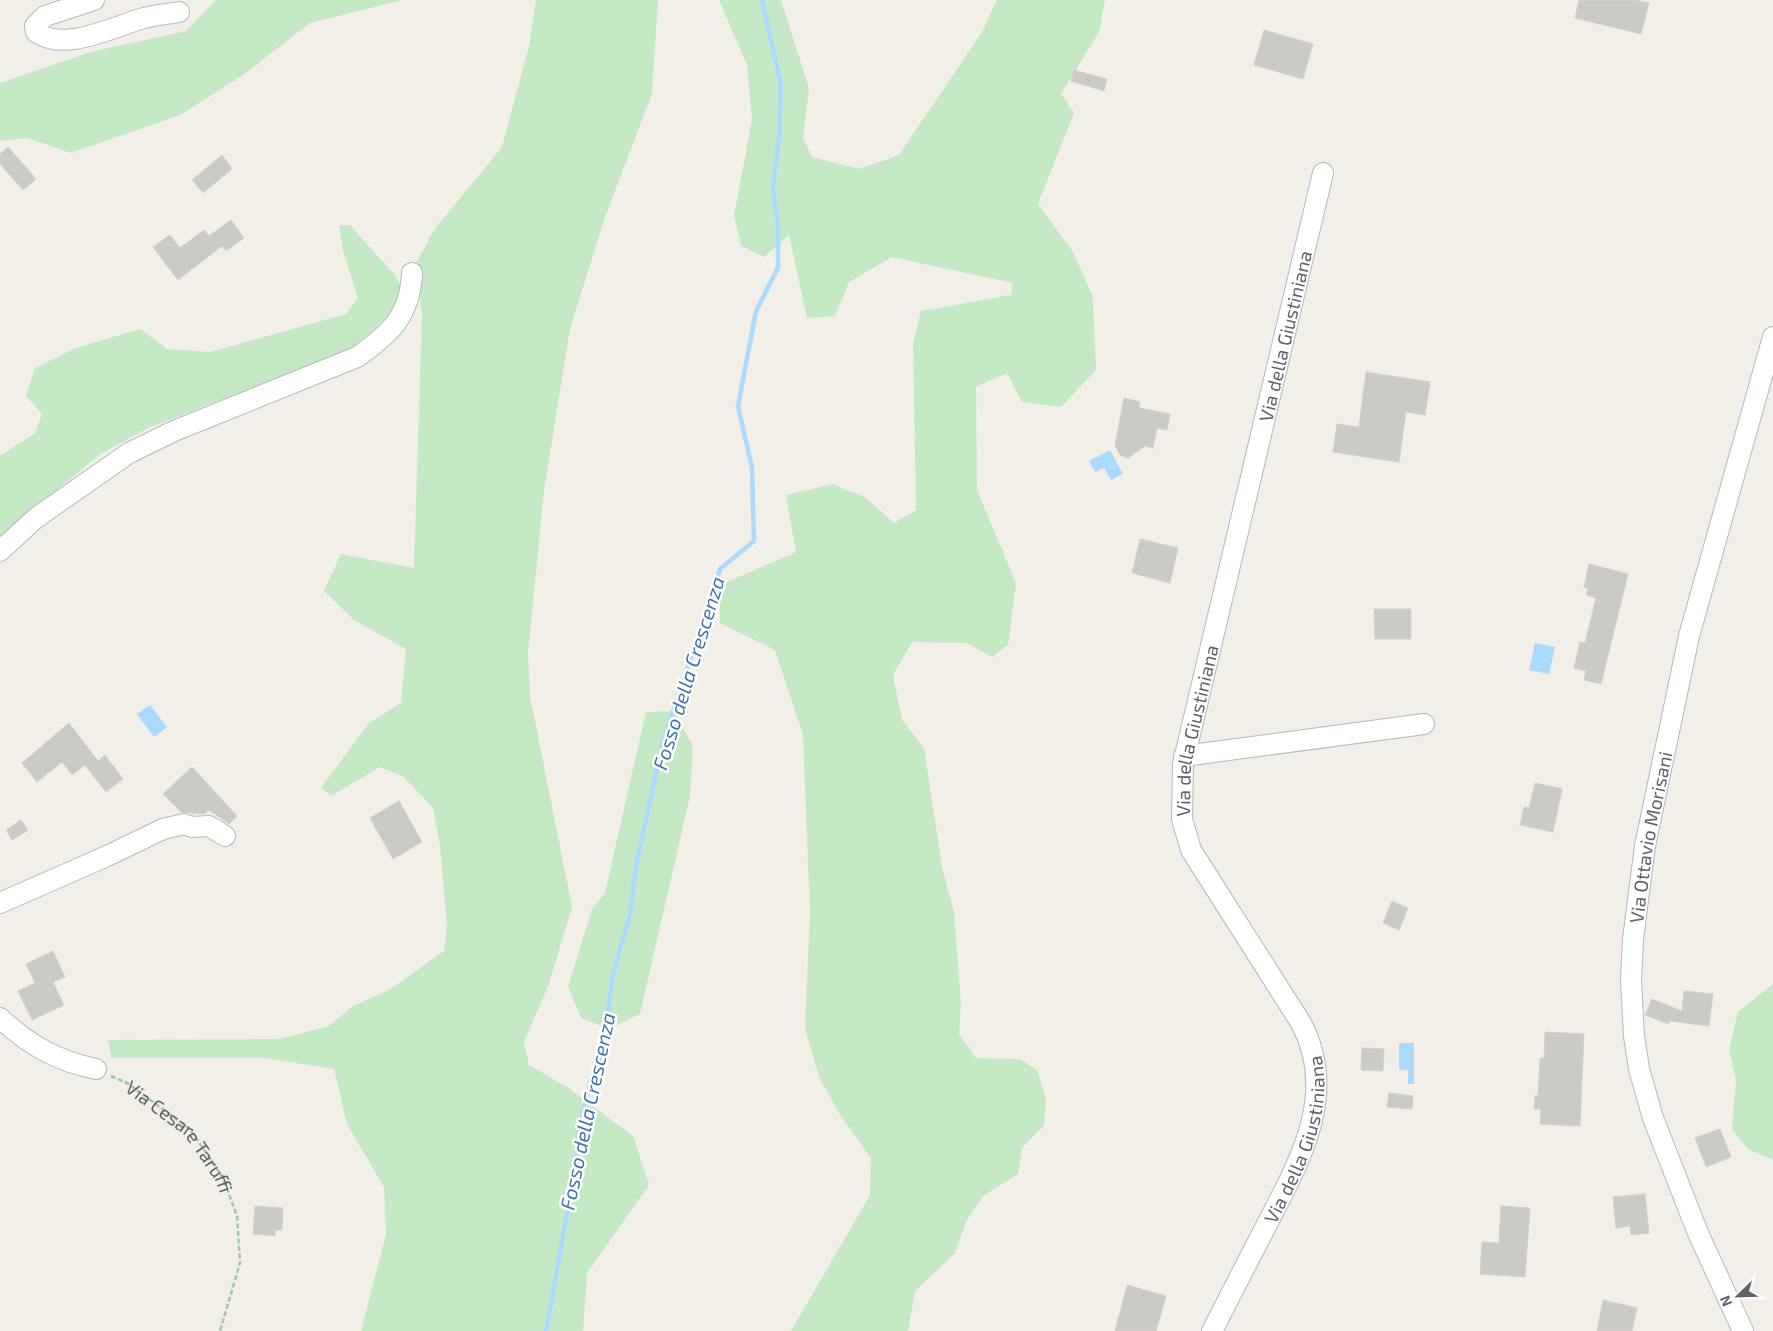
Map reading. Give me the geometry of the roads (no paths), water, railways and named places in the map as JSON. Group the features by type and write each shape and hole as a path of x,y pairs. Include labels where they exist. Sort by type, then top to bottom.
{"street":[{"path":"94,0 45,16 35,26 36,32 42,37 55,40 91,36 145,18 179,12"},
{"name":"Via della Giustiniana","path":"1212,1331 1303,1155 1313,1116 1317,1072 1312,1046 1302,1022 1191,850 1182,819 1184,756 1261,443 1323,173"},
{"path":"0,551 36,518 129,453 174,431 357,357 376,344 395,325 409,303 412,274"},
{"name":"Via Ottavio Morisani","path":"1743,1331 1698,1234 1653,1118 1639,1069 1633,1027 1631,980 1633,939 1645,846 1689,636 1773,337"},
{"path":"1184,756 1424,724"},
{"path":"0,903 163,829 184,824 192,827 210,826 224,836"},
{"path":"0,1018 44,1053 73,1064 96,1069"}],"water":[{"path":"1110,450 1123,474 1111,480 1104,468 1095,472 1089,461"},
{"path":"1535,643 1555,647 1549,674 1529,670"},
{"path":"150,705 167,727 154,737 137,714"},
{"path":"1399,1043 1414,1043 1414,1084 1408,1084 1408,1070 1399,1070"}],"waterway":[{"name":"Fosso della Crescenza","path":"546,1331 573,1180 579,1132 591,1079 601,1060 613,974 630,914 636,866 662,745 720,569 754,541 752,468 738,406 756,311 778,268 778,227 773,188 779,137 781,85 762,0"}]}
